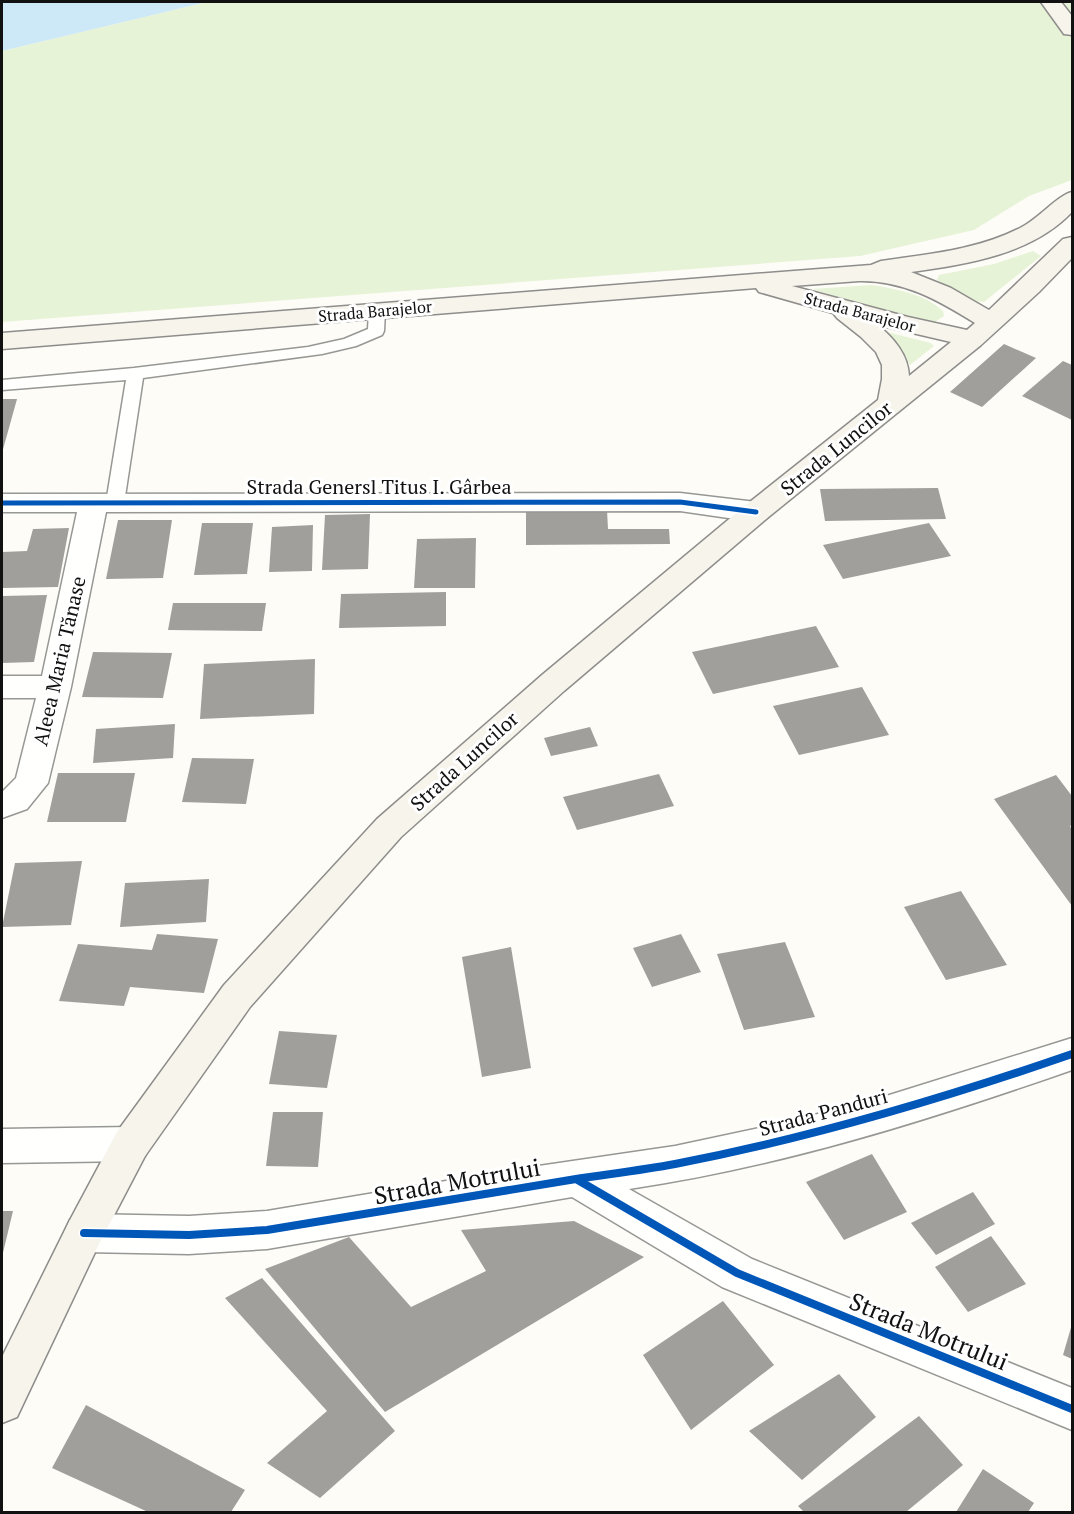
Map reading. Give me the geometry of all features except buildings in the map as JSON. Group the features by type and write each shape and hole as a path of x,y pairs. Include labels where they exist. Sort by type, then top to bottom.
{"main road":[{"path":"1051,2 1072,29"},
{"path":"855,273 980,251 1002,244 1048,222 1072,199"},
{"name":"Strada Luncilor","path":"2,1402 84,1233 131,1144 237,996 389,828 552,682 756,512 981,330 1072,244"},
{"name":"Strada Barajelor","path":"2,341 855,273 888,274 941,292 981,330"},
{"name":"Strada Barajelor","path":"749,282 837,307 981,330"},
{"path":"837,307 879,340 890,356 897,373 891,404"}],"street":[{"name":"Strada Genersl Titus I. Gârbea","path":"2,503 680,502 756,512"},
{"name":"Aleea Maria Tănase","path":"2,805 15,800 31,783 104,503"},
{"path":"2,687 55,687"},
{"name":"Strada Panduri","path":"576,1179 686,1162 804,1136 970,1089 1072,1054"},
{"path":"2,1146 131,1144"},
{"name":"Strada Motrului","path":"84,1233 189,1235 267,1230 576,1179 737,1273 1072,1409"}],"lane":[{"path":"2,386 135,374 318,349 363,339 376,331 377,311"},
{"path":"104,503 135,374"}],"green space":[{"path":"207,2 1072,2 1072,180 1029,196 974,230 860,256 2,322 2,51"},
{"path":"1033,251 1041,256 984,302 973,301 937,280 939,275 994,264"},
{"path":"872,285 919,296 936,305 943,311 944,316 935,322 922,322 812,289"},
{"path":"884,333 931,343 934,346 910,365 902,350"}],"water":[{"path":"2,2 207,2 2,51"}],"cycle path":[{"path":"2,503 680,502 756,512"},
{"path":"576,1179 675,1164 835,1127 930,1100 1072,1054"},
{"path":"84,1233 189,1235 267,1230 576,1179 737,1273 1072,1409"}]}
